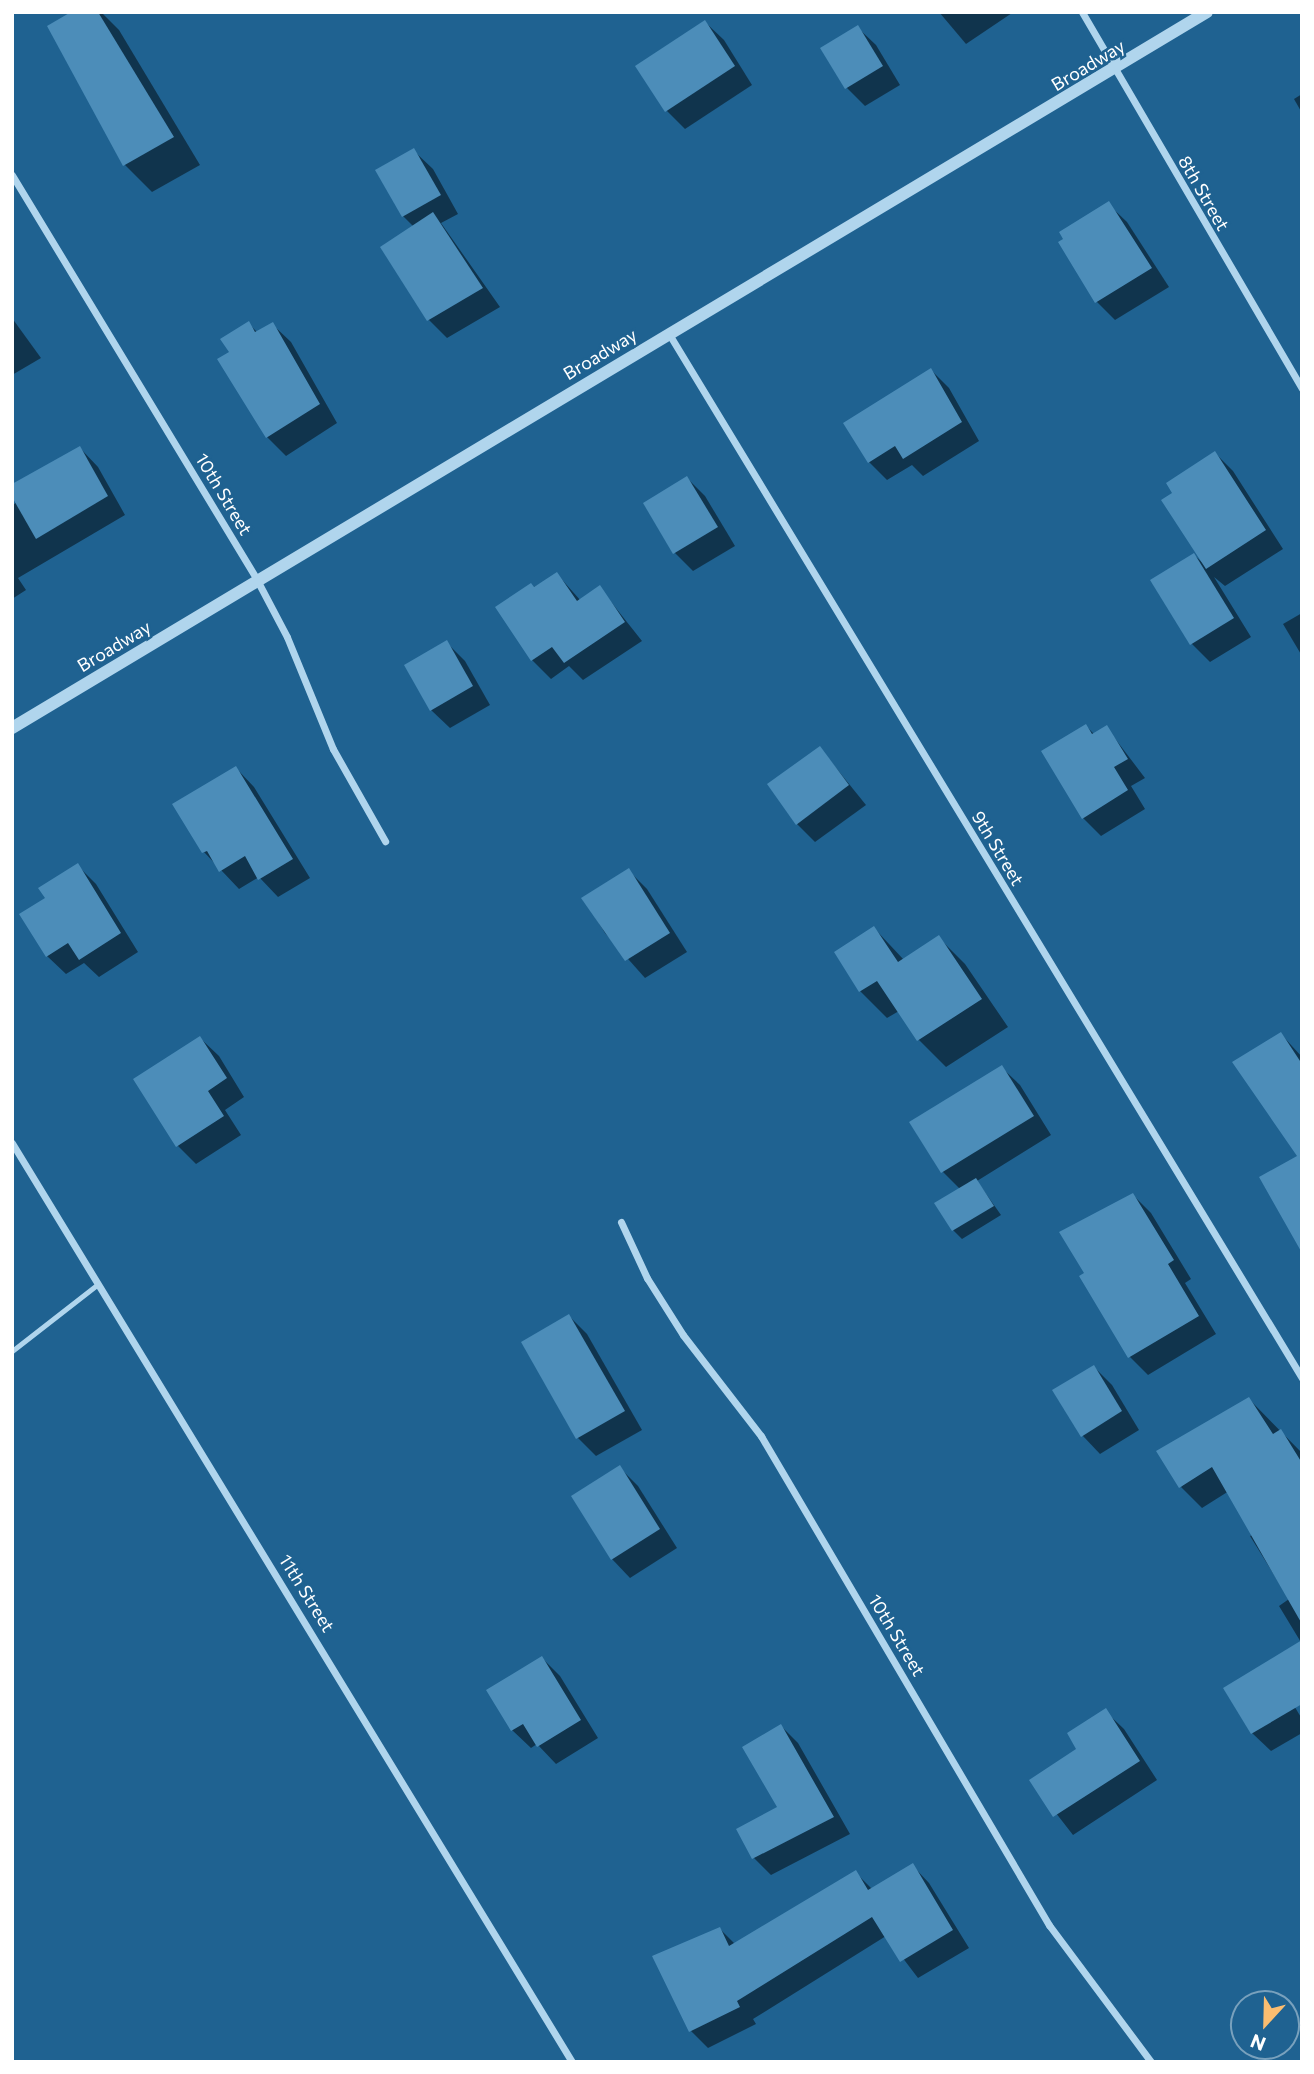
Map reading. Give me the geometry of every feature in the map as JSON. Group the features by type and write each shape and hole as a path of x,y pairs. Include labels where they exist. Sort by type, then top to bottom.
{"street":[{"name":"8th Street","path":"1082,12 1302,389"},
{"name":"Broadway","path":"12,728 1208,12"},
{"name":"10th Street","path":"12,175 257,580 287,636 333,749 385,841"},
{"name":"9th Street","path":"669,334 1302,1378"},
{"name":"11th Street","path":"12,1143 572,2062"},
{"name":"10th Street","path":"621,1222 647,1278 683,1335 761,1436 1049,1925 1151,2062"}],"lane":[{"path":"12,1351 98,1284"}],"building":[{"path":"71,12 98,12 174,137 123,166 47,26"},
{"path":"705,20 735,66 665,112 635,66"},
{"path":"858,25 883,66 845,89 820,48"},
{"path":"414,148 441,195 402,217 375,170"},
{"path":"1109,201 1152,268 1095,303 1058,242 1063,239 1059,232"},
{"path":"433,212 483,288 427,321 380,247"},
{"path":"249,321 255,332 273,322 320,404 266,438 217,359 229,352 220,339"},
{"path":"931,368 962,422 903,459 895,446 868,463 843,423"},
{"path":"80,446 108,496 36,539 12,497 12,484"},
{"path":"1215,451 1266,530 1206,569 1161,500 1172,493 1166,483"},
{"path":"687,476 718,527 673,554 643,503"},
{"path":"1194,553 1234,618 1190,645 1150,580"},
{"path":"557,572 577,601 600,585 625,622 564,663 552,647 531,661 495,607 531,583 534,587"},
{"path":"447,640 473,686 430,711 404,665"},
{"path":"1086,724 1092,734 1107,725 1128,759 1114,767 1128,790 1082,819 1041,751"},
{"path":"820,746 849,785 796,825 767,784"},
{"path":"236,766 293,859 258,880 245,856 219,872 207,851 202,853 172,804"},
{"path":"78,863 121,933 79,960 68,943 46,957 19,914 45,898 38,888"},
{"path":"629,868 670,933 625,961 581,898"},
{"path":"874,926 898,962 939,935 982,999 917,1041 877,981 859,992 834,952"},
{"path":"1281,1032 1302,1064 1302,1253 1259,1177 1297,1156 1232,1062"},
{"path":"200,1036 227,1078 208,1091 224,1116 176,1147 133,1079"},
{"path":"1002,1065 1034,1116 941,1173 909,1122"},
{"path":"976,1178 994,1206 952,1231 934,1203"},
{"path":"1133,1193 1174,1260 1168,1264 1199,1316 1128,1358 1079,1276 1084,1273 1059,1232"},
{"path":"569,1314 625,1411 576,1439 521,1342"},
{"path":"1094,1365 1122,1411 1081,1437 1052,1390"},
{"path":"1249,1397 1273,1434 1281,1429 1302,1463 1302,1624 1212,1467 1179,1488 1156,1451"},
{"path":"620,1465 660,1529 611,1560 571,1496"},
{"path":"1302,1640 1302,1704 1251,1734 1223,1688"},
{"path":"542,1656 581,1720 537,1747 523,1724 511,1731 486,1690"},
{"path":"1106,1708 1140,1761 1053,1817 1029,1780 1076,1749 1067,1733"},
{"path":"781,1724 834,1817 752,1859 736,1829 777,1807 742,1747"},
{"path":"913,1863 953,1930 900,1962 872,1917 737,2001 740,2007 689,2032 652,1956 720,1927 729,1946 856,1870 868,1890"}]}
